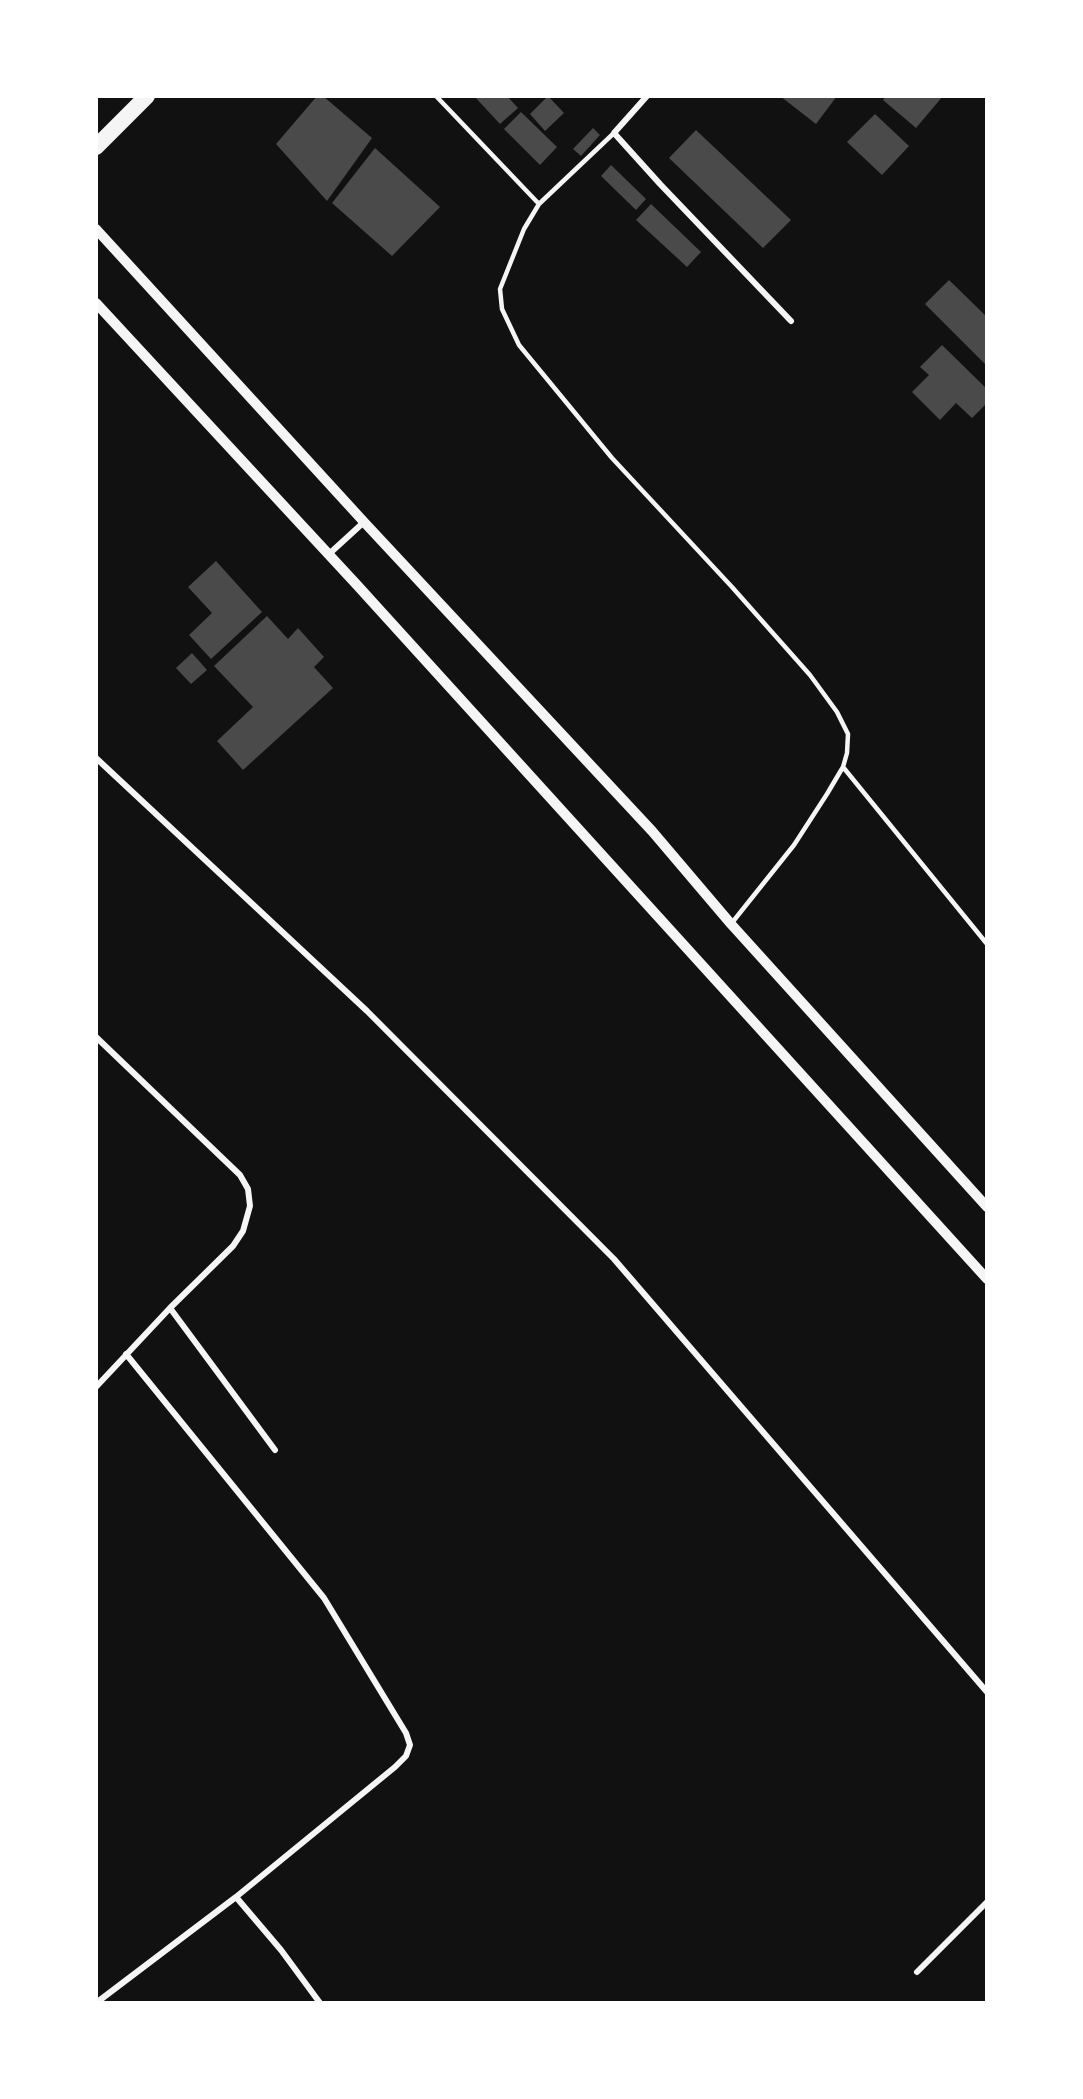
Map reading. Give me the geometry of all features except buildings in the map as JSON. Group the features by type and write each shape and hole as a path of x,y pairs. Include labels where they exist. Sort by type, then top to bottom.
{"highway":[{"path":"96,147 147,96"}],"street":[{"path":"647,96 614,133 791,321"},
{"path":"96,229 364,522 652,831 731,924 987,1207"},
{"path":"96,303 329,554 987,1279"},
{"path":"329,554 364,522"},
{"path":"96,758 367,1011 614,1259 987,1692"},
{"path":"96,1038 228,1163 248,1189 250,1206 243,1231 233,1246 170,1308 96,1387"},
{"path":"170,1308 275,1450"},
{"path":"96,2003 236,1897 395,1767 406,1756 410,1745 406,1733 324,1598 126,1354"},
{"path":"236,1897 281,1950 320,2003"},
{"path":"917,1972 987,1902"}],"lane":[{"path":"436,96 539,204"},
{"path":"614,133 539,204 524,229 500,289 502,309 519,345 612,458 810,675 837,712 848,734 847,753 843,767 794,845 731,924"},
{"path":"843,767 987,944"}]}
